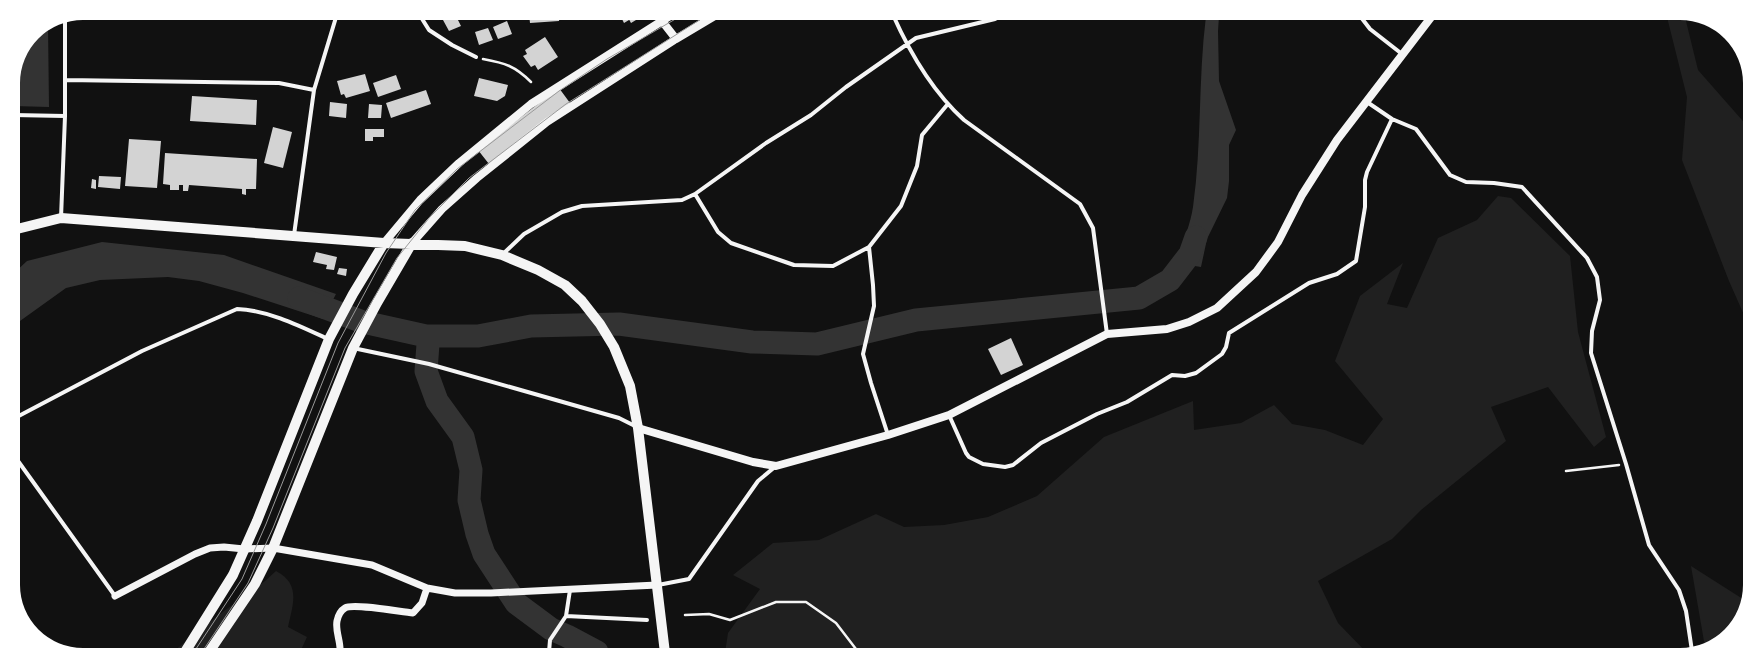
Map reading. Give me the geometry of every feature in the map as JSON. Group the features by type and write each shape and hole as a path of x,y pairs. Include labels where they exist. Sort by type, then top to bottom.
{"main road":[{"path":"212,648 255,584 273,548 355,344 412,243 442,209 454,198 547,122 708,20"},
{"path":"638,428 753,462 776,466 888,435 949,415 1107,334 1167,329 1189,322 1217,308 1256,272 1278,242 1302,195 1337,140 1429,20"},
{"path":"187,648 233,575 257,521 330,336 384,243 420,200 459,163 531,104 662,21 676,39"},
{"path":"20,228 61,218 384,243 465,246 502,255 538,270 565,285 582,301 600,324 614,347 630,386 638,428 664,648"}],"street":[{"path":"294,235 314,90 335,20"},
{"path":"423,20 429,30 452,45 476,57"},
{"path":"895,20 906,44 947,104 964,120 1080,204 1093,228 1107,334"},
{"path":"502,255 524,234 562,212 582,206 682,200 695,194 766,143 811,115 916,38 987,20"},
{"path":"1363,20 1370,29 1402,54"},
{"path":"61,218 65,116 65,23"},
{"path":"65,80 279,83 314,90"},
{"path":"1367,102 1392,119 1416,129 1450,175 1466,182 1494,183 1522,187 1587,258 1597,277 1600,300 1592,331 1590,353 1626,464 1649,545 1679,590 1686,610 1691,646"},
{"path":"695,194 718,232 731,243 794,265 833,266 869,247 902,206 916,166 922,135 947,104"},
{"path":"20,115 65,116"},
{"path":"949,415 969,457 983,464 1005,468 1013,465 1041,442 1097,414 1128,402 1172,375 1185,376 1196,373 1222,354 1226,347 1230,333 1309,282 1337,274 1356,261 1365,207 1366,172 1392,119"},
{"path":"869,247 874,285 874,306 863,354 888,435"},
{"path":"20,415 142,351 237,309 248,309 330,336"},
{"path":"355,344 619,418 638,428"},
{"path":"20,464 115,596 195,554 210,548 224,547 244,549 273,548 372,565 427,588 455,593 570,590 658,585 690,579 758,481 776,466"},
{"path":"340,648 336,623 339,614 346,607 356,606 413,613 422,603 427,588"},
{"path":"549,648 550,640 566,616 570,590"},
{"path":"566,616 646,620"}],"path":[{"path":"476,57 507,63 521,72 531,82"},
{"path":"1566,471 1626,464"},
{"path":"685,615 708,614 730,620 776,602 806,602 836,623 855,648"}],"shaded area":[{"path":"1206,20 1219,20 1219,81 1236,130 1229,145 1229,181 1227,198 1207,239 1201,267 1176,263 1188,228 1193,207 1198,159"},
{"path":"1668,20 1686,21 1698,70 1743,121 1743,313 1729,281 1682,160 1687,97"},
{"path":"48,31 49,107 20,106 21,71 25,59 38,38"},
{"path":"1498,196 1511,198 1570,256 1578,332 1606,437 1594,447 1548,387 1491,407 1506,441 1421,510 1392,539 1318,581 1338,623 1362,648 726,648 728,633 760,589 733,575 773,543 819,540 876,514 904,527 944,525 988,517 1037,496 1104,437 1193,401 1194,430 1241,423 1274,405 1292,424 1325,430 1363,445 1383,419 1335,361 1360,296 1403,263 1387,304 1407,308 1438,238 1477,220"},
{"path":"102,242 224,255 336,294 323,319 243,293 199,281 168,277 100,280 66,288 20,321 20,268 27,261"},
{"path":"1691,566 1742,598 1737,613 1725,630 1712,640 1704,643"},
{"path":"276,571 284,576 289,582 292,588 293,603 288,627 307,637 302,648 178,648 220,614 265,581"}],"building":[{"path":"443,20 458,20 461,26 449,31"},
{"path":"530,20 559,20 559,21 530,23"},
{"path":"507,21 512,34 498,39 493,27"},
{"path":"488,28 493,40 479,45 475,32"},
{"path":"545,37 558,57 538,70 535,65 531,67 523,56 527,54 525,50"},
{"path":"365,74 370,91 346,98 344,94 341,95 337,81"},
{"path":"396,75 401,89 378,97 373,83"},
{"path":"479,78 508,85 505,96 497,101 474,96"},
{"path":"559,88 570,103 489,164 478,150"},
{"path":"426,90 431,104 391,118 386,103"},
{"path":"192,96 257,100 256,125 190,121"},
{"path":"330,102 347,104 346,118 329,116"},
{"path":"369,104 382,105 381,118 368,118"},
{"path":"273,127 292,132 283,168 264,163"},
{"path":"365,129 384,129 384,137 373,137 373,141 365,141"},
{"path":"129,139 161,141 157,188 125,186"},
{"path":"165,153 257,159 256,189 246,189 246,195 242,194 242,189 189,185 188,191 183,191 183,185 179,185 179,190 170,190 170,185 163,184"},
{"path":"99,176 121,177 120,189 98,187"},
{"path":"92,179 96,180 96,189 91,188"},
{"path":"316,252 337,257 334,270 326,269 327,265 313,262"},
{"path":"339,268 347,269 346,276 337,274"},
{"path":"1011,338 1023,365 1001,375 988,349"}],"waterway":[{"path":"299,298 363,322 426,336 478,336 531,326 619,324 752,342 817,344 916,320 1139,298 1170,280 1190,254 1196,237"},
{"path":"426,336 428,344 426,371 437,401 463,437 471,470 469,500 477,534 484,554 516,603 551,629 590,648"}],"tram line":[{"path":"197,648 242,579 266,524 338,343 386,253 415,210 457,169 559,91 607,59 674,20"},
{"path":"205,648 248,583 273,528 345,348 397,258 430,217 469,178 566,104 699,20"}]}
